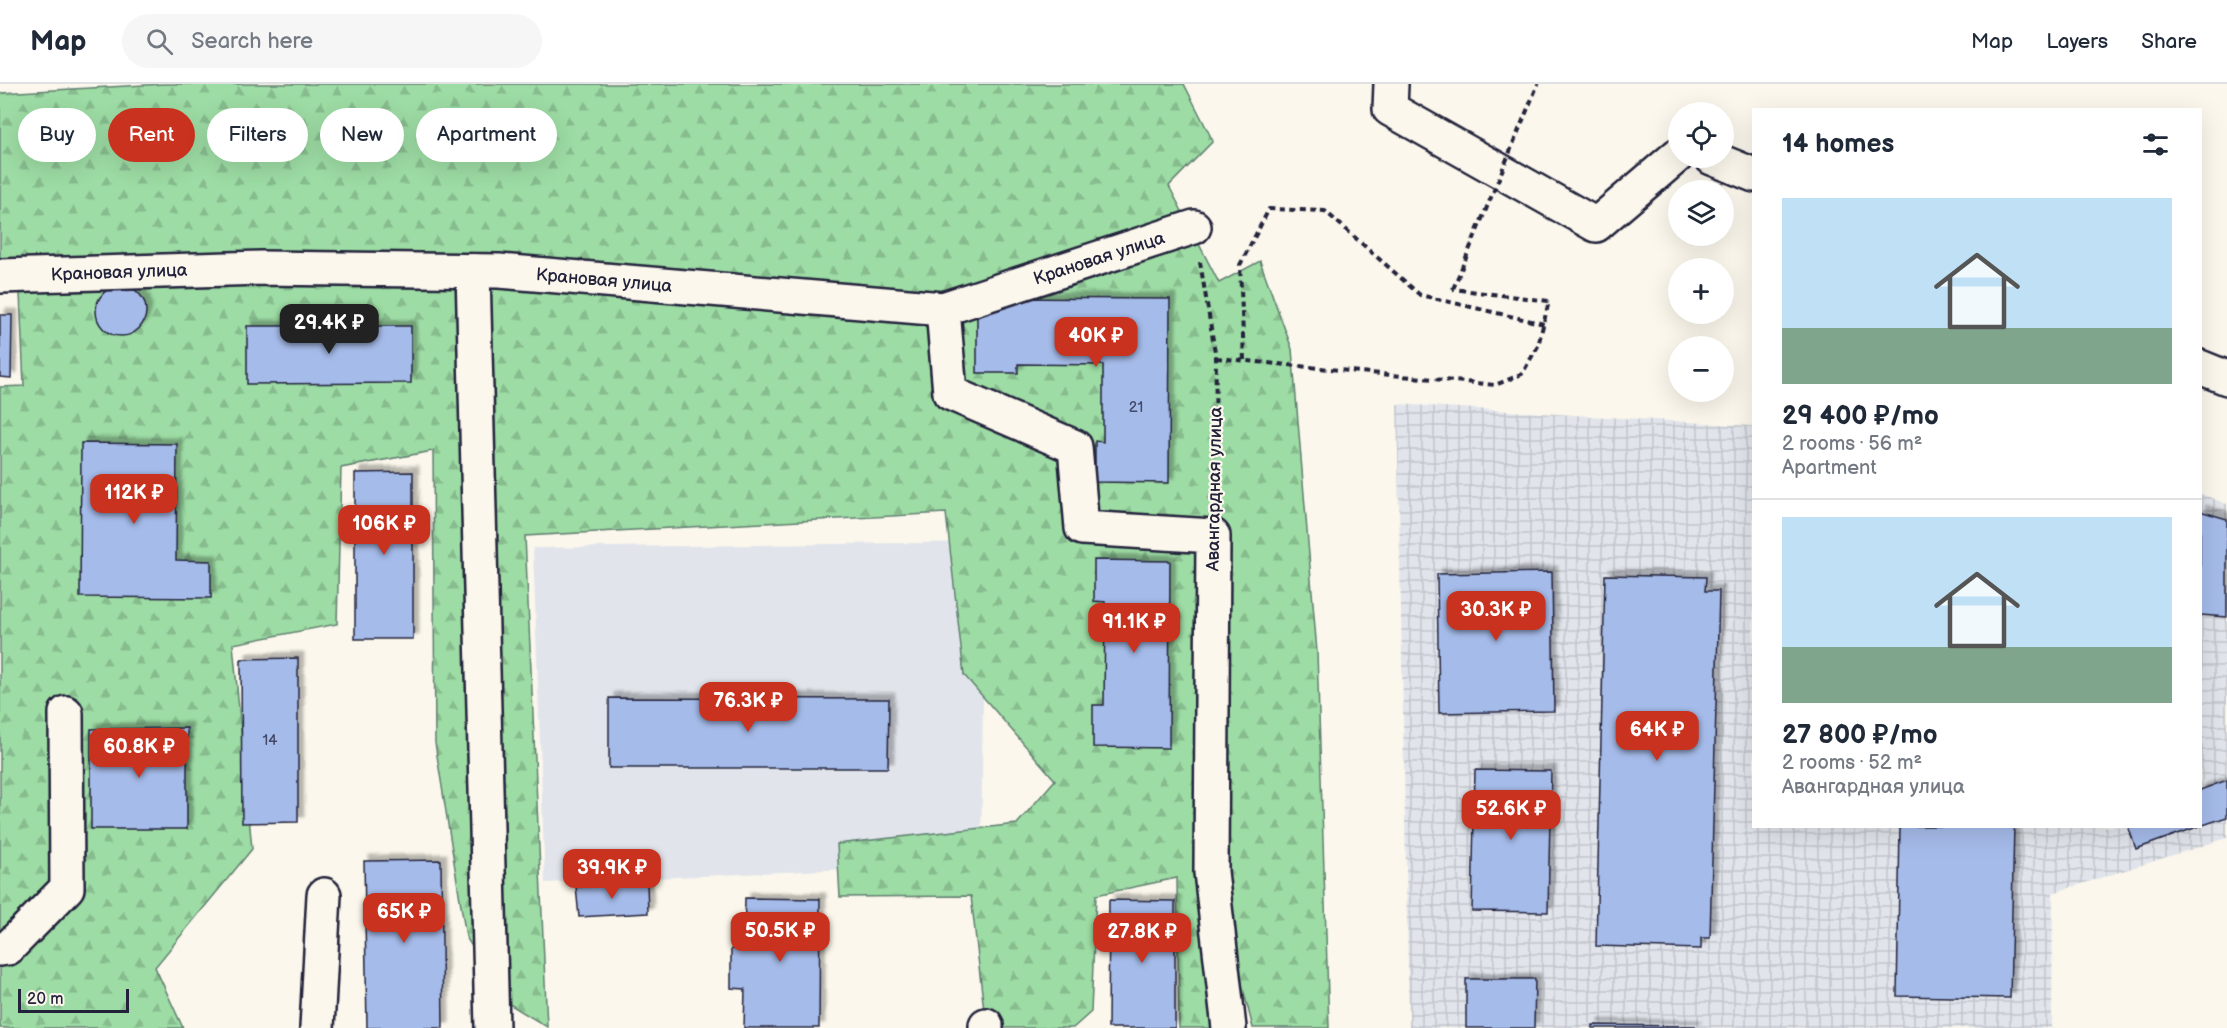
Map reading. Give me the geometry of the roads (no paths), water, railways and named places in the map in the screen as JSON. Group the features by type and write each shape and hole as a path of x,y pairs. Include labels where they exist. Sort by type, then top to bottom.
{"street":[{"path":"1391,84 1390,109 1596,225 1668,164"},
{"path":"1734,167 1752,174"},
{"name":"Крановая улица","path":"0,276 261,268 473,271 943,309 1194,227"},
{"path":"473,271 492,1028"},
{"name":"Авангардная улица","path":"943,309 950,393 1075,447 1082,528 1213,536 1211,873 1228,1028"},
{"path":"2202,367 2227,378"},
{"path":"0,949 8,948 67,888 66,713"},
{"path":"317,1028 324,895"}]}
